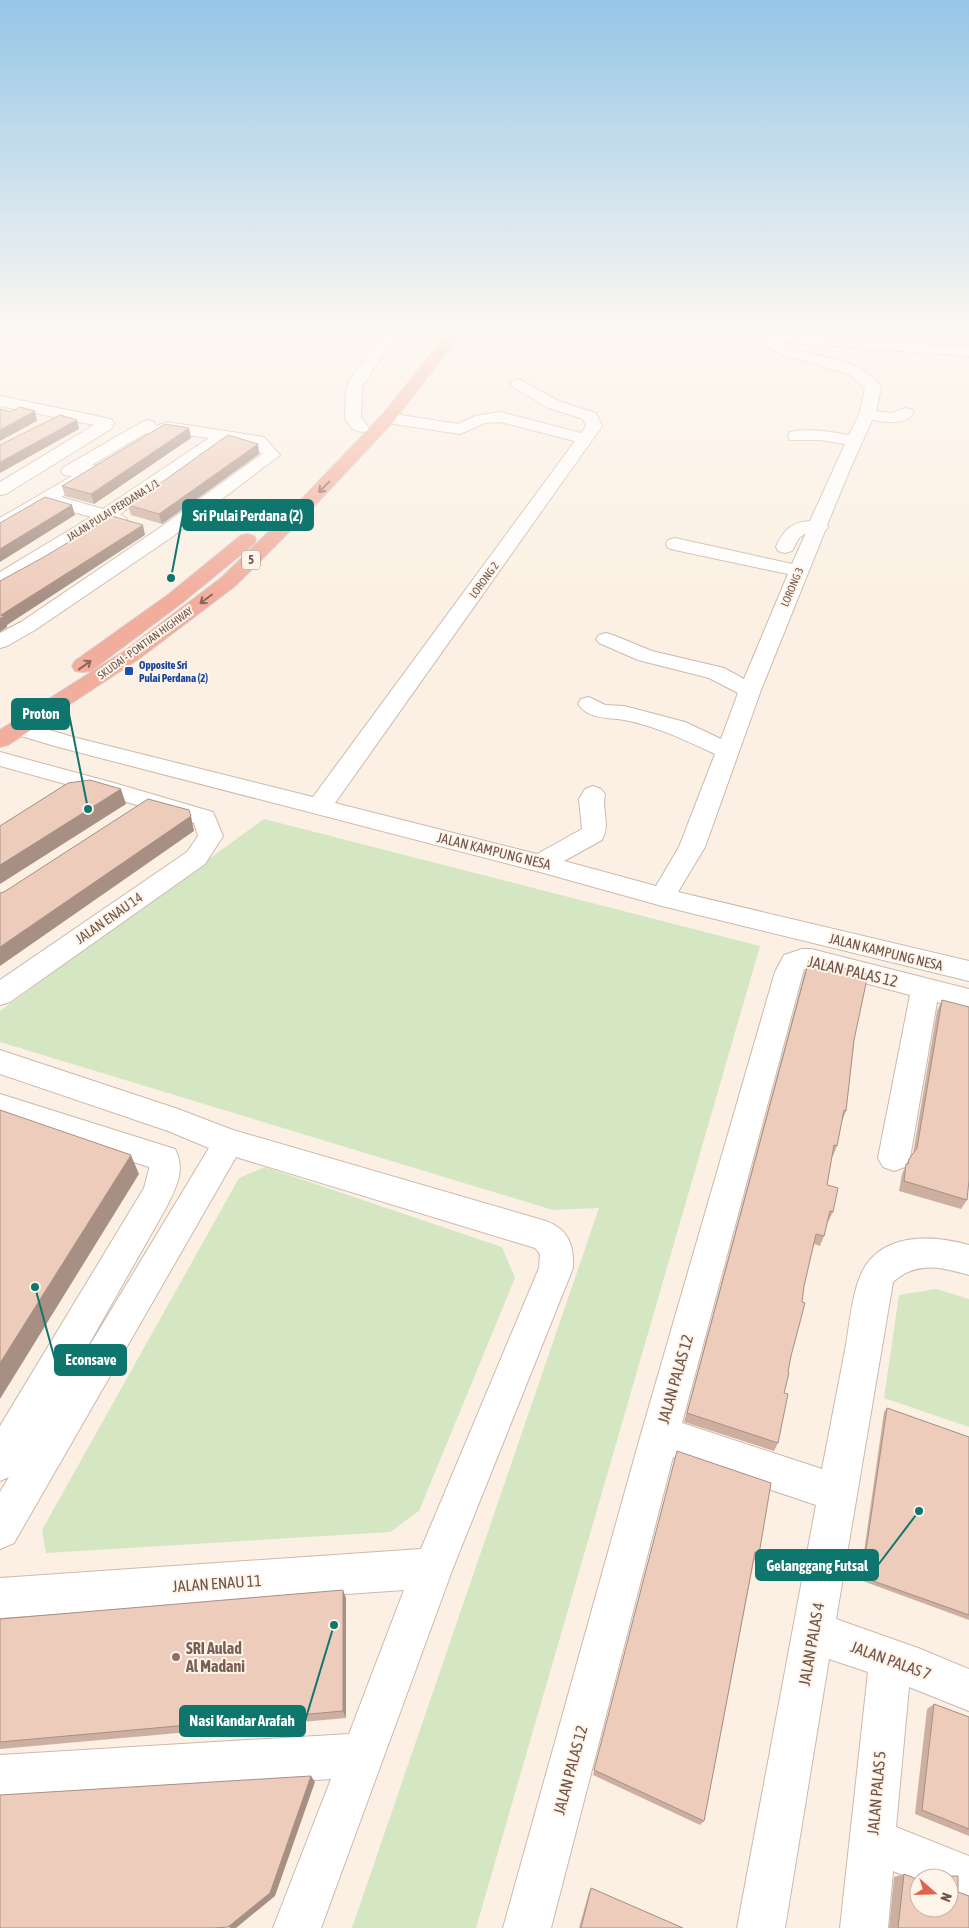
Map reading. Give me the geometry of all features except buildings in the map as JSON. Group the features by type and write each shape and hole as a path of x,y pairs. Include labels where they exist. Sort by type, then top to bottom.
{"highway":[{"name":"SKUDAI - PONTIAN HIGHWAY","path":"6,730 74,672 176,598 238,549 368,420"},
{"name":"SKUDAI - PONTIAN HIGHWAY","path":"6,730 133,654 228,582 312,499 386,420"}],"street":[{"path":"41,428 55,420"},
{"path":"0,490 105,426 106,423 93,420"},
{"path":"354,420 361,428"},
{"path":"401,420 460,429 479,420"},
{"path":"512,420 586,439"},
{"name":"LORONG 2","path":"319,807 586,439 594,426 592,420"},
{"name":"LORONG 3","path":"662,897 692,847 750,690 798,571 819,528 854,441 865,420"},
{"path":"0,513 148,425"},
{"path":"0,526 164,427 258,441 272,455 165,533 28,626 0,642"},
{"path":"796,436 820,435 854,441"},
{"name":"JALAN PULAI PERDANA 1/1","path":"0,580 107,516 187,463 223,436"},
{"path":"46,499 165,533"},
{"path":"785,547 790,535 798,529 805,526 819,528"},
{"path":"675,544 723,553 798,571"},
{"path":"0,616 28,626"},
{"path":"606,639 645,656 716,673 750,690"},
{"path":"590,704 600,711 624,713 677,727 728,751"},
{"name":"JALAN KAMPUNG NESA","path":"6,730 66,742 540,863 662,897 969,971"},
{"path":"37,770 66,742"},
{"path":"0,759 151,801"},
{"path":"54,794 77,779"},
{"path":"540,863 593,834 596,824 591,808 593,794"},
{"path":"122,819 151,801"},
{"name":"JALAN ENAU 14","path":"0,994 196,858 211,836 204,818 151,801"},
{"name":"JALAN PALAS 12","path":"527,1928 660,1434 788,972 794,962 802,959 811,959 969,1000"},
{"path":"894,1158 924,989"},
{"path":"0,1062 178,1122 229,1142 546,1236 557,1250 556,1268 433,1568 297,1928"},
{"path":"0,1107 164,1158"},
{"path":"0,1462 161,1186 165,1178 164,1158 178,1122"},
{"path":"0,1529 229,1142"},
{"name":"JALAN PALAS 4","path":"761,1928 869,1312 880,1272 897,1260 924,1252 950,1254 969,1260"},
{"path":"660,1434 837,1493"},
{"name":"JALAN ENAU 11","path":"0,1598 433,1568"},
{"name":"JALAN PALAS 7","path":"812,1632 890,1659 969,1690"},
{"name":"JALAN PALAS 5","path":"864,1928 890,1659"},
{"path":"0,1777 361,1755"},
{"path":"872,1840 969,1879"}],"green space":[{"path":"264,819 760,946 476,1928 352,1928 599,1208 553,1210 0,1042 0,1011"},
{"path":"265,1167 502,1247 515,1278 419,1511 390,1532 46,1553 42,1530 239,1178"},
{"path":"936,1289 969,1299 969,1427 884,1398 899,1295"}],"place":[{"name":"Sri Pulai Perdana (2)","path":"171,578"},
{"name":"Opposite Sri Pulai Perdana (2)","path":"129,671"},
{"name":"Proton","path":"88,809"},
{"name":"Econsave","path":"35,1287"},
{"name":"Gelanggang Futsal","path":"919,1511"},
{"name":"Nasi Kandar Arafah","path":"334,1625"},
{"name":"SRI Aulad Al Madani","path":"176,1657"}]}
